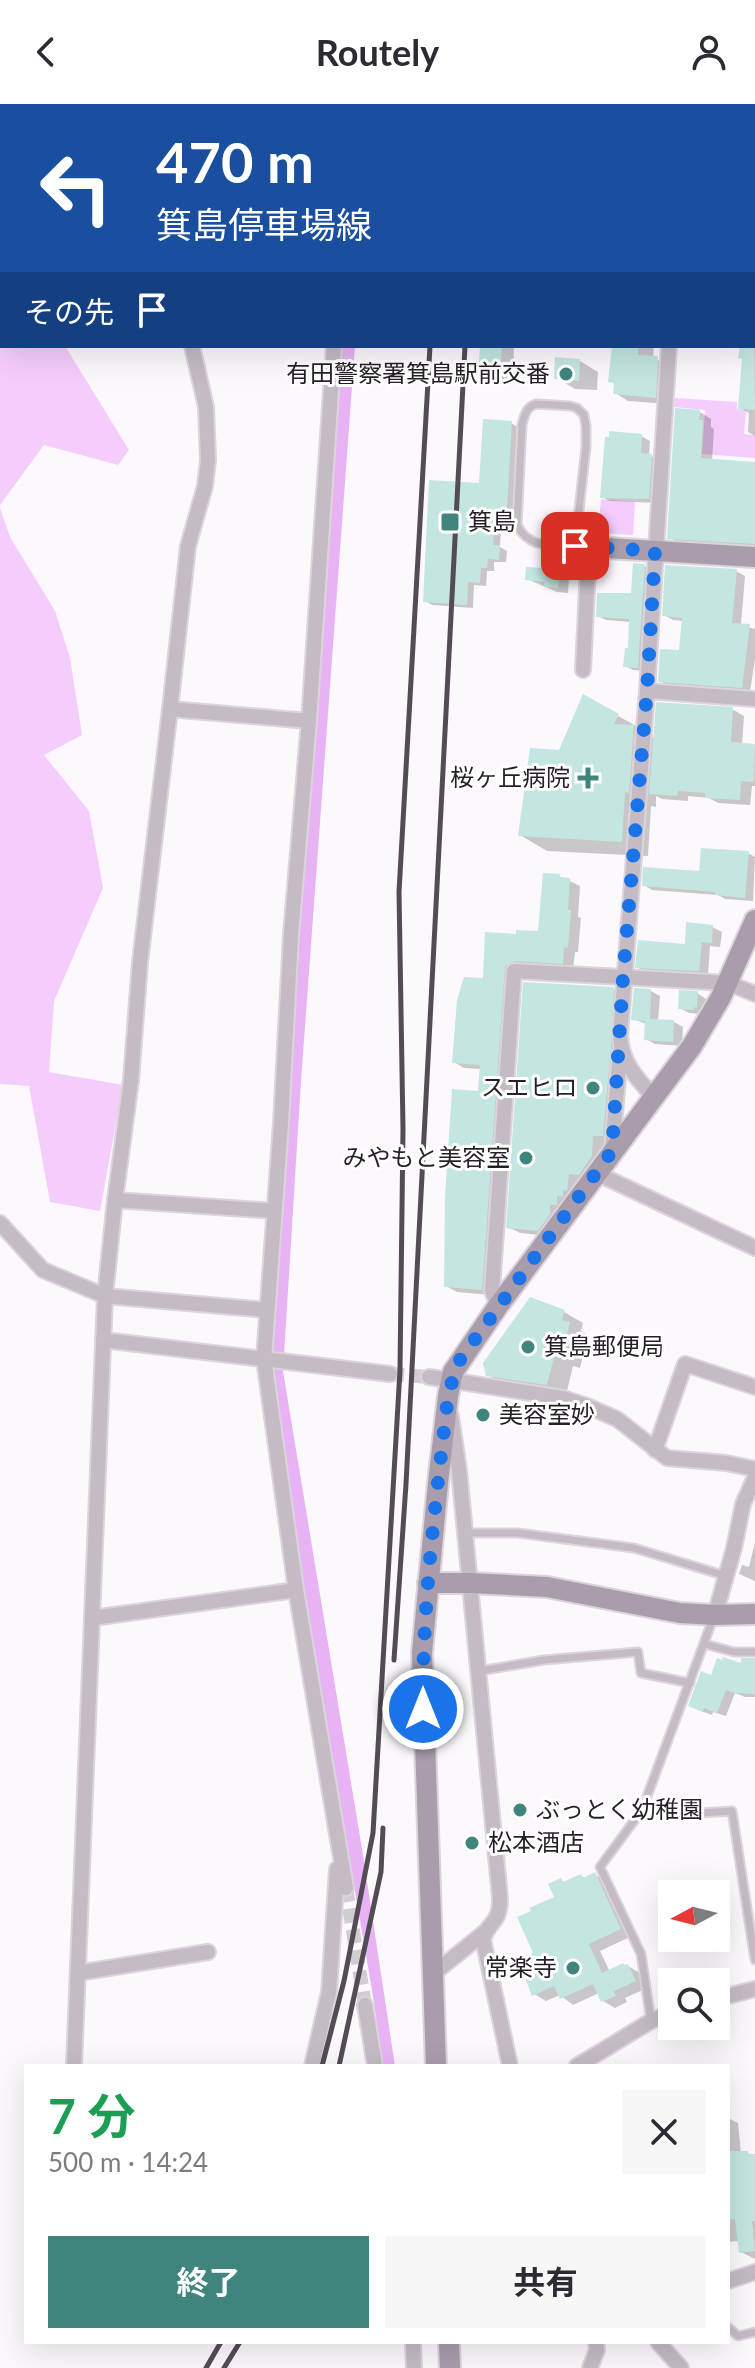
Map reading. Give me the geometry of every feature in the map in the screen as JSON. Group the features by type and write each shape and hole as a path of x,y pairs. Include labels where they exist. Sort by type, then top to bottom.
{"street":[{"path":"74,2064 105,1296 188,546 205,486 208,460 206,407 192,348"},
{"path":"334,348 264,1359 296,1590 346,1888"},
{"path":"612,1151 647,691 669,348"},
{"path":"583,670 582,546 755,557"},
{"path":"647,691 755,699"},
{"path":"170,709 309,721"},
{"path":"436,2064 422,1653 450,1387 457,1364 498,1306 692,1046 728,983 755,920"},
{"path":"498,1306 492,1290 514,971 728,983 755,994"},
{"path":"620,1043 628,1067 653,1096"},
{"path":"596,1173 755,1248"},
{"path":"115,1200 275,1211"},
{"path":"0,1223 43,1270 105,1296 267,1310"},
{"path":"103,1340 390,1374"},
{"path":"655,1450 685,1364 755,1387"},
{"path":"429,1377 450,1387 539,1393 579,1403 617,1419 667,1458 755,1469"},
{"path":"433,1974 485,1932 500,1912 450,1387"},
{"path":"715,1615 743,1504 755,1477"},
{"path":"428,1583 547,1587 680,1613 755,1614"},
{"path":"92,1618 296,1590"},
{"path":"312,2064 329,1992 340,1842"},
{"path":"485,1932 484,1951 510,2064"},
{"path":"78,1973 208,1952"},
{"path":"730,1995 755,1989"},
{"path":"365,2005 375,2064"},
{"path":"580,2064 658,2018"},
{"path":"730,2280 755,2272"},
{"path":"413,2344 414,2368"},
{"path":"449,2344 450,2368"},
{"path":"660,2344 681,2368"},
{"path":"590,2368 601,2345"}],"lane":[{"path":"536,404 570,406 584,415 586,447 582,546 533,544 523,536 517,525 522,424 526,412 536,404"},
{"path":"466,1533 518,1533 634,1548 726,1576"},
{"path":"651,2021 641,1954 600,1867 642,1810 715,1615"},
{"path":"705,1644 734,1652 755,1652"},
{"path":"479,1671 544,1660 638,1652 641,1673 690,1683"},
{"path":"642,1810 670,1815 732,1811 755,1960"},
{"path":"730,2329 738,2336 755,2332"}],"shaded area":[{"path":"0,348 66,348 129,450 118,465 44,445 0,505"},
{"path":"342,348 355,348 283,1371 395,2064 383,2064 300,1573 272,1384 280,1194"},
{"path":"675,398 737,402 737,409 746,410 744,434 755,435 755,458 702,454 705,410 674,407"},
{"path":"601,499 635,502 633,535 598,533"},
{"path":"0,508 10,537 55,611 70,658 82,735 44,755 89,811 103,888 54,1001 49,1072 123,1085 100,1211 50,1202 29,1086 0,1084"}],"building":[{"path":"480,348 502,348 500,376 478,375"},
{"path":"612,348 638,348 638,355 658,356 656,398 613,394 614,383 608,382"},
{"path":"740,348 754,348 755,410 738,409 742,359 738,358"},
{"path":"555,357 580,359 579,381 554,379"},
{"path":"675,408 700,410 699,420 703,420 701,458 755,462 755,544 667,539"},
{"path":"483,419 512,421 507,510 495,509 493,545 500,545 499,560 488,559 487,568 481,568 480,583 468,582 467,605 423,602 429,480 479,483"},
{"path":"609,431 642,434 641,453 652,454 649,499 600,498 605,437 609,437"},
{"path":"633,563 645,564 638,668 623,667 625,648 628,648 629,619 596,617 597,593 631,593"},
{"path":"665,565 737,569 732,623 750,624 742,688 658,682 660,649 679,650 682,618 662,616"},
{"path":"526,567 560,569 558,588 544,587 545,582 525,580"},
{"path":"583,694 619,714 614,724 634,725 622,842 518,836 530,748 559,750"},
{"path":"656,702 733,707 731,742 755,744 754,782 741,781 740,800 705,798 705,793 678,791 677,796 649,794"},
{"path":"701,848 749,851 745,898 715,895 715,892 642,886 643,867 699,871"},
{"path":"543,873 570,878 568,948 564,947 563,964 515,961 505,966 482,1290 444,1287 445,1197 452,1089 478,1091 480,1065 452,1063 457,1000 464,977 483,978 485,932 516,934 516,930 538,931"},
{"path":"686,922 713,925 712,943 702,942 699,971 635,968 638,940 685,944"},
{"path":"523,982 614,987 603,1136 593,1136 592,1156 579,1175 569,1174 567,1191 563,1190 563,1197 557,1196 557,1205 550,1205 550,1214 538,1231 506,1228"},
{"path":"634,988 651,989 650,1019 674,1020 673,1042 644,1040 645,1021 631,1020"},
{"path":"679,990 698,991 697,1008 678,1009"},
{"path":"530,1297 565,1310 562,1320 570,1322 561,1358 554,1357 547,1385 486,1376 483,1363"},
{"path":"723,1657 741,1663 741,1658 755,1658 755,1694 726,1690 717,1713 688,1706 701,1671 711,1675 717,1658 722,1660"},
{"path":"595,1872 621,1929 589,1944 602,1973 623,1963 628,1964 636,1981 614,1991 616,1996 601,2002 593,1984 560,1999 554,1986 532,1996 518,1960 533,1953 517,1917 554,1897 548,1884 561,1878 563,1882 581,1874 583,1878"},
{"path":"730,2151 748,2151 748,2154 755,2154 755,2221 752,2221 755,2251 739,2253 735,2219 730,2220"}],"tunnel":[{"path":"390,1374 429,1377"},
{"path":"346,1888 365,2005"}],"railway":[{"path":"323,2064 344,1981 373,1833 400,1370 403,1129 399,892 430,348"},
{"path":"394,1660 406,1484 465,348"},
{"path":"339,2064 381,1872 383,1828"},
{"path":"206,2368 220,2344"},
{"path":"224,2368 239,2344"}],"place":[{"name":"有田警察署箕島駅前交番","path":"566,374"},
{"name":"箕島","path":"450,522"},
{"name":"桜ヶ丘病院","path":"588,778"},
{"name":"スエヒロ","path":"593,1088"},
{"name":"みやもと美容室","path":"526,1158"},
{"name":"箕島郵便局","path":"528,1347"},
{"name":"美容室妙","path":"483,1415"},
{"name":"ぶっとく幼稚園","path":"520,1810"},
{"name":"松本酒店","path":"472,1843"},
{"name":"常楽寺","path":"573,1968"}],"route":[{"path":"423,1709 425,1606 453,1372 612,1151 655,551 575,546"}]}
